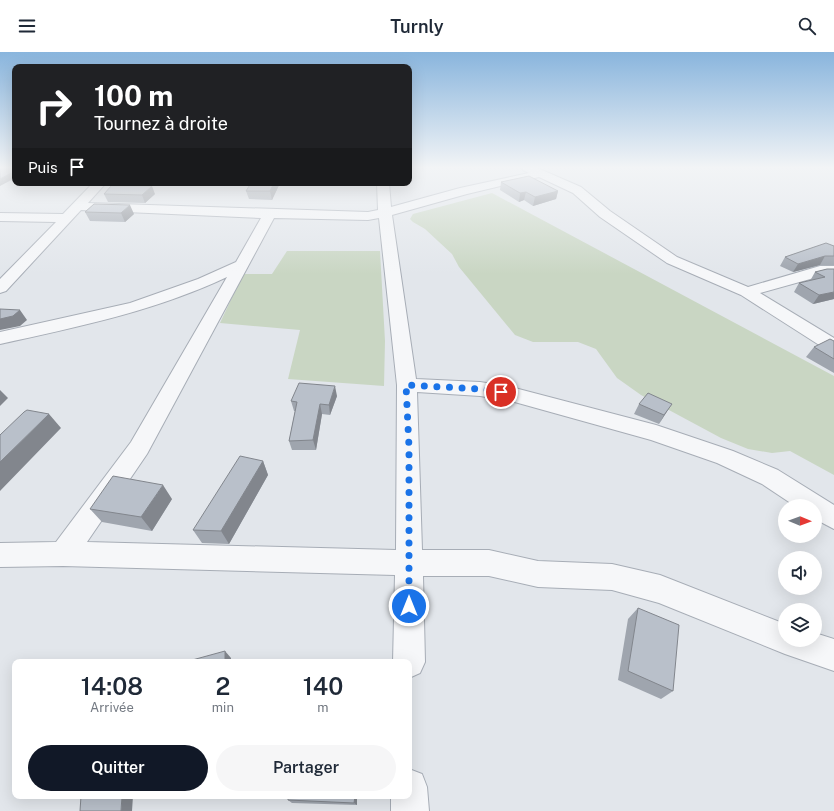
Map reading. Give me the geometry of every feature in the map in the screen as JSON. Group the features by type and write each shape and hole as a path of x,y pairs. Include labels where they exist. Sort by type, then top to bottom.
{"street":[{"path":"0,288 82,202"},
{"path":"384,202 406,385 409,659"},
{"path":"79,206 338,217 385,213 423,202"},
{"path":"591,202 605,214 672,260 747,292 834,346"},
{"path":"63,554 139,448 270,214"},
{"path":"0,217 67,218"},
{"path":"0,338 63,324 154,300 182,291 241,265"},
{"path":"747,292 820,271 834,270"},
{"path":"406,385 480,389 511,394 656,433 725,457 770,477 834,518"},
{"path":"0,555 63,554 409,563 489,563 538,574 612,577 660,589 778,636"},
{"path":"809,647 834,655"},
{"path":"410,799 410,811"}],"green space":[{"path":"457,202 510,202 834,376 834,475 790,451 772,453 748,449 721,438 641,395 617,378 596,349 578,342 533,342 515,335 459,267 452,254 425,229 410,219 413,214"},
{"path":"287,251 380,251 385,341 384,386 288,379 300,330 220,323 243,274 272,274"}],"building":[{"path":"94,204 130,205 121,213 85,212"},
{"path":"826,243 834,246 834,256 825,256 798,264 785,257"},
{"path":"834,269 834,292 819,295 799,283 825,277 815,272"},
{"path":"0,309 20,310 13,316 0,319"},
{"path":"830,339 834,341 834,359 814,347"},
{"path":"299,383 335,386 329,405 320,404 313,440 289,441 297,402 291,401"},
{"path":"648,393 672,404 664,415 639,404"},
{"path":"27,410 49,414 0,462 0,435"},
{"path":"240,456 263,461 221,531 193,530"},
{"path":"113,476 163,485 141,517 90,509"},
{"path":"638,608 679,625 673,691 628,671"},
{"path":"225,651 225,659 196,659"},
{"path":"81,799 122,799 121,811 80,811"},
{"path":"288,799 355,799 354,803"}],"route":[{"path":"409,606 409,447 406,385 441,386 501,392"}]}
